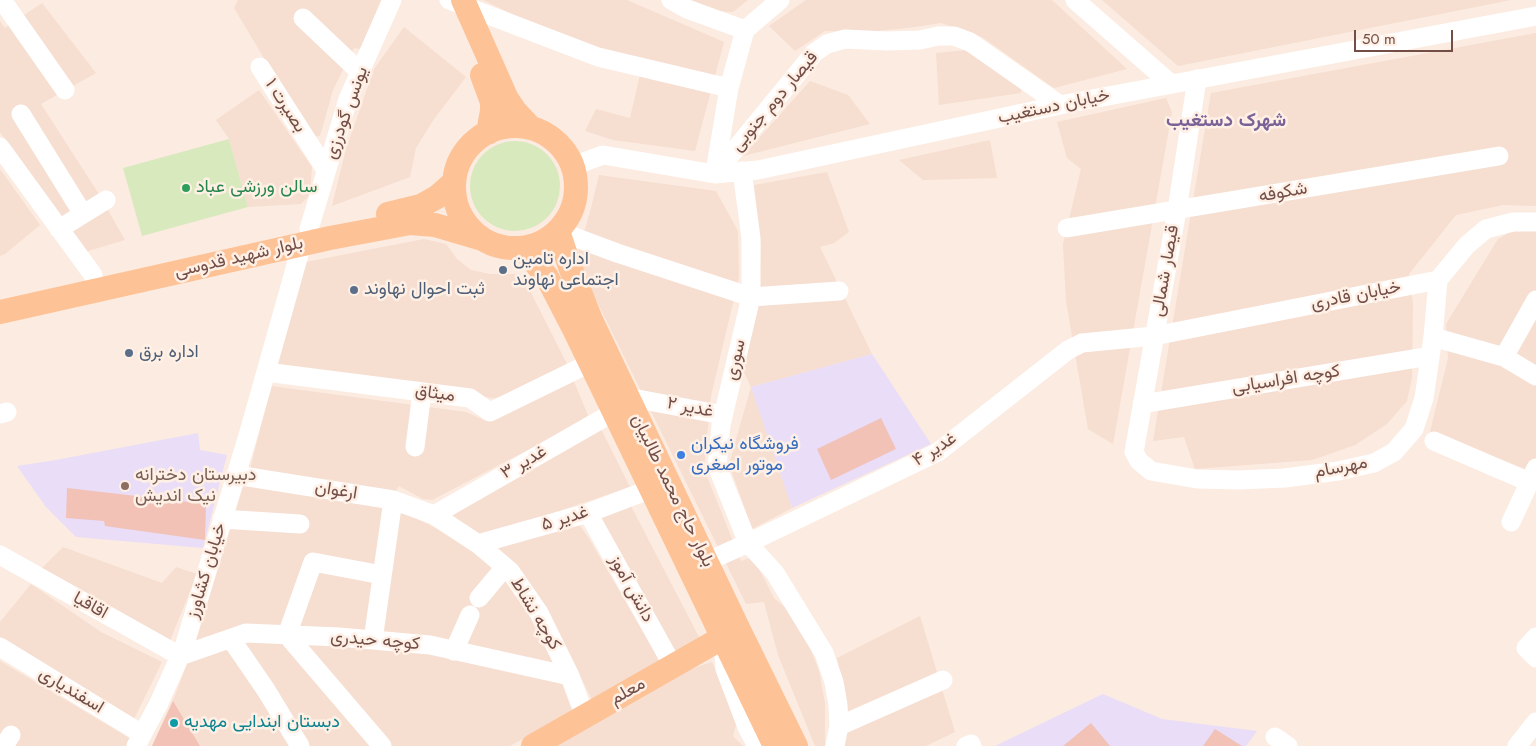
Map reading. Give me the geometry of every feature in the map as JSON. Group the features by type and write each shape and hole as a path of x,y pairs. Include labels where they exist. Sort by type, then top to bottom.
{"main road":[{"path":"455,1 507,99 531,128"},
{"path":"455,1 492,102 488,133"},
{"path":"509,126 531,128 554,140 566,152 573,166 576,184 575,201 569,217 558,231 548,239 536,245 523,248 493,245 479,238 464,223 455,204 453,183 457,166 465,151 477,138 492,130 509,126"},
{"name":"بلوار شهید قدوسی","path":"0,312 305,237 421,206 437,197 453,183"},
{"name":"بلوار شهید قدوسی","path":"0,295 93,275 305,237 410,223 435,225 479,238"},
{"name":"بلوار حاج محمد طالبیان","path":"558,231 651,489 775,746"},
{"name":"بلوار حاج محمد طالبیان","path":"523,248 547,277 590,363 621,404 706,562 796,746"},
{"name":"معلم","path":"533,746 722,638"}],"street":[{"path":"2,0 65,90"},
{"name":"یونس گودرزی","path":"305,237 348,99 392,0"},
{"path":"671,0 687,9 745,30"},
{"path":"715,174 729,88 745,30 780,0"},
{"path":"1075,0 1170,84"},
{"path":"455,1 598,58 729,88"},
{"name":"خیابان دستغیب","path":"573,166 603,155 654,162 715,174 758,170 1060,105 1536,16"},
{"path":"303,18 360,72"},
{"name":"قیصار دوم جنوبی","path":"715,174 814,53 827,44 845,39 887,41 954,36 970,42 1060,105"},
{"name":"بصیرت ۱","path":"260,67 326,170"},
{"name":"قیصار شمالی","path":"1139,461 1134,452 1177,210 1197,79"},
{"path":"21,114 83,214"},
{"path":"0,147 93,275"},
{"name":"شکوفه","path":"1067,228 1499,156"},
{"name":"سوری","path":"742,171 751,238 751,297 723,415 716,466 748,544"},
{"path":"59,229 106,200"},
{"path":"1438,280 1467,245 1486,229 1513,222 1536,222"},
{"path":"558,231 617,253 751,297 838,291"},
{"name":"خیابان کشاورز","path":"139,740 159,703 184,647 305,237"},
{"name":"خیابان قادری","path":"1154,336 1438,280"},
{"name":"مهرسام","path":"1139,461 1151,471 1197,479 1238,480 1303,476 1338,471 1374,463 1394,452 1414,429 1424,398 1433,337 1438,280"},
{"path":"1504,357 1536,300"},
{"name":"غدیر ۴","path":"706,562 748,544 938,452 1068,350 1082,343 1154,336"},
{"path":"1433,337 1504,357 1536,376"},
{"name":"کوچه افراسیابی","path":"1142,404 1430,356"},
{"name":"میثاق","path":"266,372 470,398 490,412 590,363"},
{"path":"414,447 422,392"},
{"name":"غدیر ۲","path":"621,404 723,415"},
{"name":"غدیر ۳","path":"434,515 621,404"},
{"path":"1434,441 1533,475 1511,522"},
{"name":"ارغوان","path":"236,475 393,500 434,515"},
{"name":"غدیر ۵","path":"478,544 588,513 651,489"},
{"path":"373,640 393,500"},
{"name":"دانش آموز","path":"588,513 673,666"},
{"name":"کوچه نشاط","path":"434,515 478,544 510,571 538,613 570,676 585,716"},
{"path":"222,519 300,524"},
{"path":"748,544 775,573 824,653 834,682 838,705 839,726 835,746"},
{"name":"اقاقیا","path":"0,555 180,656"},
{"path":"382,575 313,562 288,635 382,746"},
{"path":"479,598 505,567"},
{"path":"454,651 470,616"},
{"name":"کوچه حیدری","path":"180,656 246,633 288,635 373,640 430,646 570,676"},
{"path":"1536,637 1526,648 1536,658"},
{"path":"722,638 725,669 747,727 757,746"},
{"path":"231,639 266,690 300,746"},
{"name":"اسفندیاری","path":"0,647 139,740"},
{"path":"839,726 943,680"},
{"path":"1517,746 1536,722"}],"shaded area":[{"path":"238,0 381,0 361,49 354,48 333,90 320,136 311,137 234,8"},
{"path":"483,0 627,0 724,42 695,151 613,140 585,131 596,109 630,118 643,62 545,30"},
{"path":"691,0 748,0 733,12 716,11"},
{"path":"806,0 1052,0 1127,69 1054,88 982,37 941,23 865,32 825,31 795,51 769,26"},
{"path":"1102,0 1511,0 1178,66"},
{"path":"42,3 96,73 41,104 97,191 125,240 85,252 0,132 0,21 5,28"},
{"path":"404,27 466,77 434,119 416,148 410,177 332,206 346,149 374,69"},
{"path":"1536,33 1536,206 1503,205 1456,215 1409,274 1413,304 1412,378 1407,401 1387,424 1355,445 1312,460 1195,469 1184,437 1153,441 1211,93"},
{"path":"967,50 1022,86 1021,93 939,105 936,53"},
{"path":"810,81 848,95 870,124 743,156"},
{"path":"259,90 312,167 310,195 301,204 248,207 229,139 216,120"},
{"path":"1166,98 1172,112 1113,444 1088,429 1066,301 1063,244 1081,169 1067,158 1057,122"},
{"path":"990,140 997,178 923,180 899,160"},
{"path":"0,169 40,225 0,256"},
{"path":"827,172 849,232 834,243 820,247 872,354 751,387 743,370 759,288 761,247 754,185"},
{"path":"599,175 716,191 738,231 739,277 711,396 704,469 741,561 753,557 774,598 792,613 806,638 819,671 825,703 825,746 815,746 778,655 764,602 746,604 576,259"},
{"path":"1512,231 1536,231 1536,473 1430,432 1448,358 1446,324 1498,239"},
{"path":"424,239 446,244 457,259 471,270 490,274 520,274 567,364 508,397 492,398 276,364 306,262"},
{"path":"872,354 931,444 792,508 751,387"},
{"path":"573,379 589,418 432,500 423,499 399,486 395,492 249,473 271,386 466,412 486,421"},
{"path":"751,387 792,508 752,529 729,464"},
{"path":"601,429 630,487 476,539 449,512"},
{"name":"دبیرستان دخترانه نیک اندیش","path":"198,433 200,450 227,455 203,548 76,537 46,507 17,466 56,460"},
{"path":"244,484 402,511 437,529 481,557 525,599 551,654 572,711 510,746 152,746 176,693 196,640"},
{"path":"631,506 700,639 676,655 598,516"},
{"path":"578,523 661,663 593,702 558,631 494,547"},
{"path":"63,547 162,583 176,567 197,574 169,643 38,572"},
{"path":"31,584 101,632 162,662 134,719 0,640 0,622"},
{"path":"920,616 955,732 926,746 844,746 845,709 837,658"},
{"path":"0,661 131,739 128,746 0,746"},
{"path":"712,662 738,718 733,736 743,746 552,746 690,669"},
{"path":"1103,694 1162,719 1257,731 1246,746 995,746"}],"green space":[{"name":"سالن ورزشی عباد","path":"229,139 248,207 142,236 123,168"},
{"path":"515,141 532,145 547,154 556,169 560,186 556,203 547,218 532,227 515,231 498,227 483,218 474,203 470,186 474,169 483,154 498,145"}],"building":[{"path":"881,418 896,449 831,480 817,449"},
{"path":"67,488 206,504 205,540 105,526 104,521 66,518"},
{"name":"دبستان ابندایی مهدیه","path":"173,701 200,746 152,746"},
{"path":"1091,723 1110,746 1063,746"},
{"path":"1215,729 1242,746 1203,746"}],"place":[{"name":"سالن ورزشی عباد","path":"186,188"},
{"name":"اداره تامین اجتماعی نهاوند","path":"503,270"},
{"name":"ثبت احوال نهاوند","path":"354,290"},
{"name":"اداره برق","path":"129,353"},
{"name":"فروشگاه نیکران موتور اصغری","path":"681,455"},
{"name":"دبیرستان دخترانه نیک اندیش","path":"125,486"},
{"name":"دبستان ابندایی مهدیه","path":"174,723"}],"district":[{"name":"شهرک دستغیب","path":"1226,121"}]}
